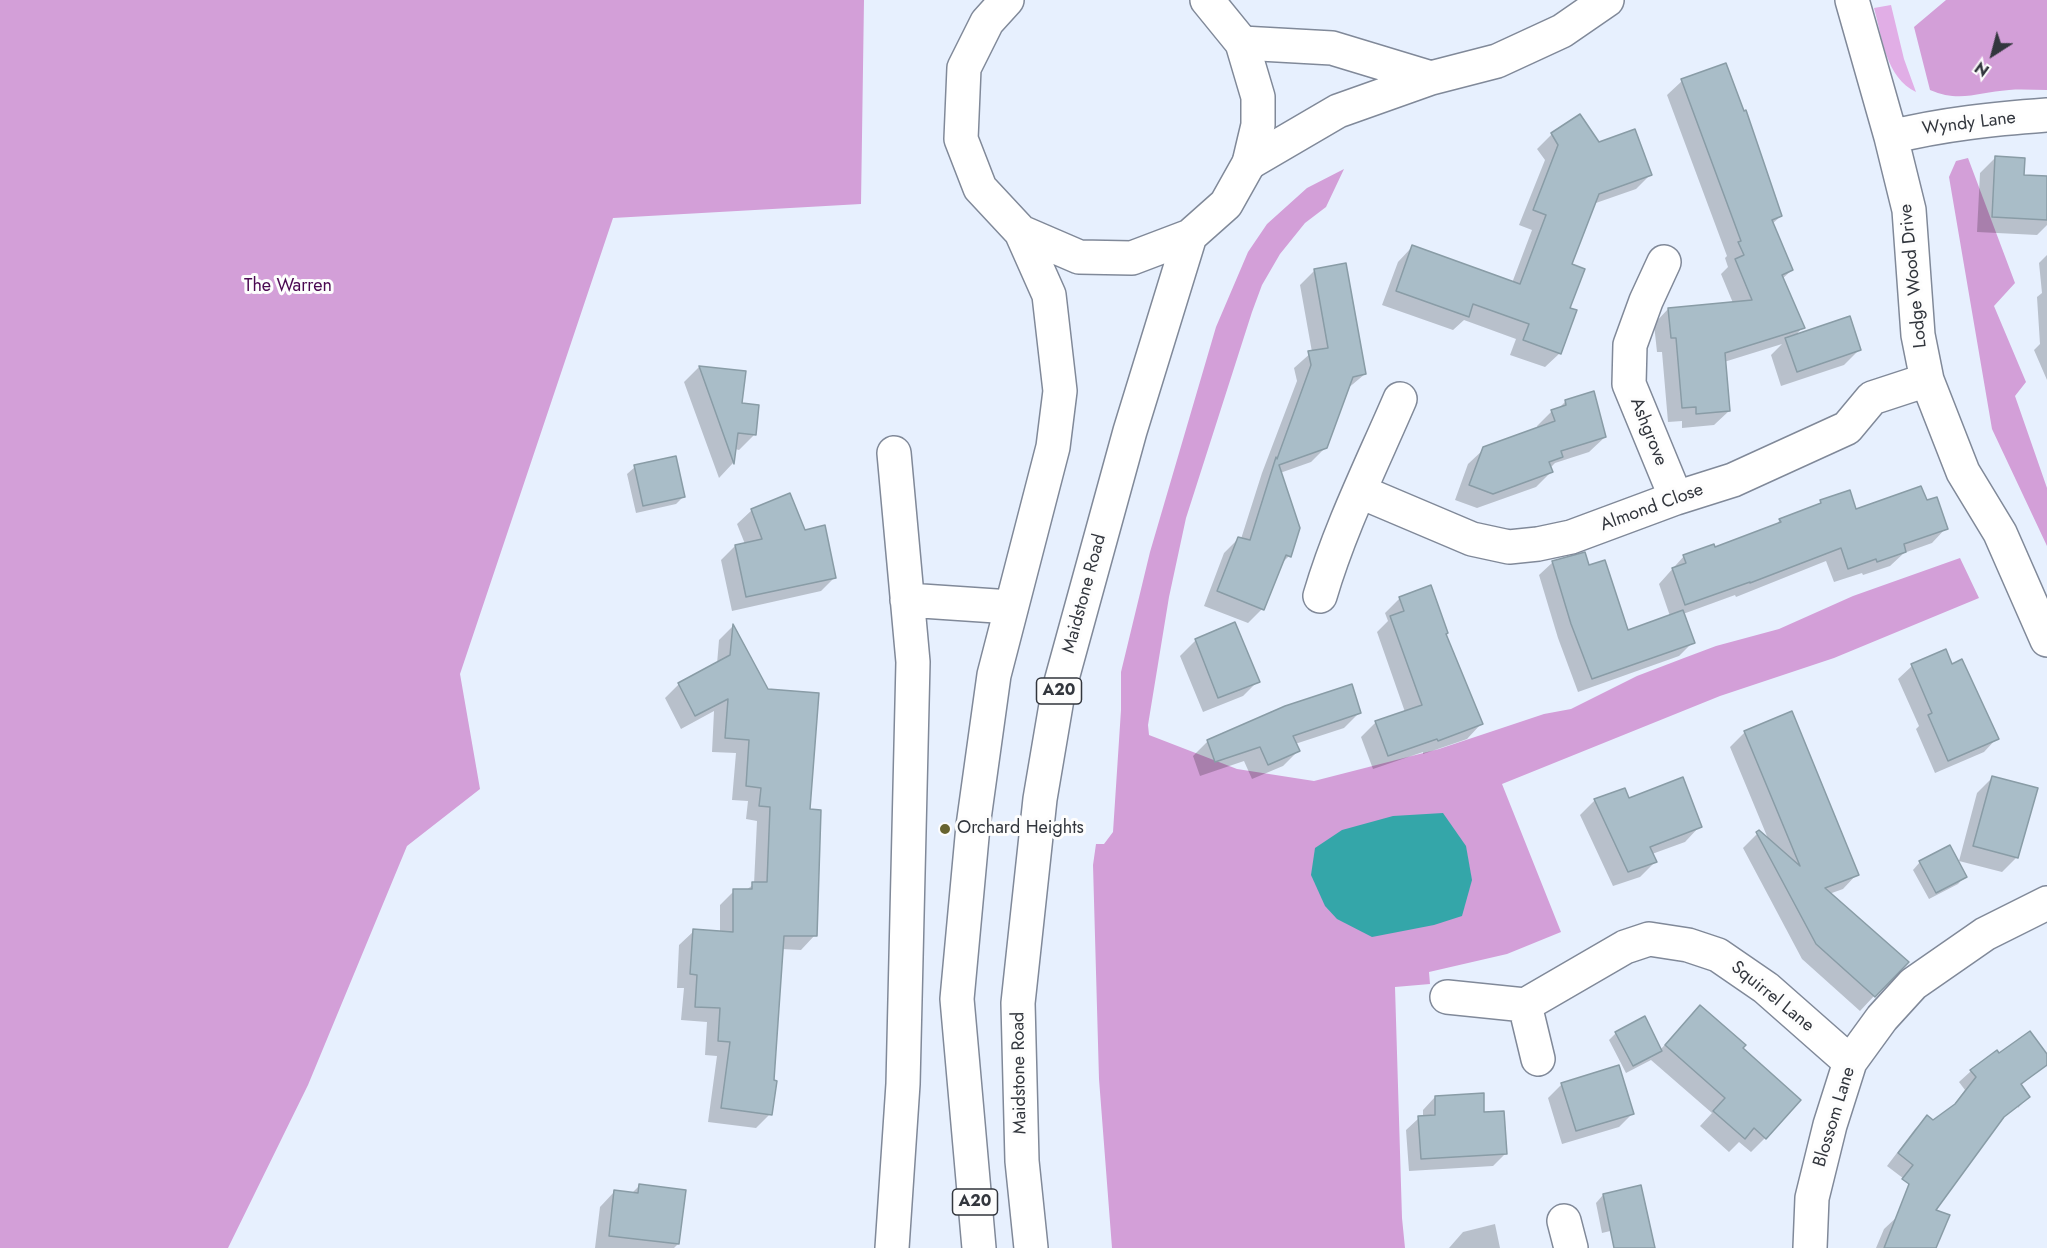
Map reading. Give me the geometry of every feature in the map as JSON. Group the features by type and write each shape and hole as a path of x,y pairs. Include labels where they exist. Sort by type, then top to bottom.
{"street":[{"path":"1007,0 987,21 964,68 961,139 980,188 1022,232 1079,257 1132,258 1190,236 1226,204 1249,163 1258,124 1258,97 1242,43 1207,0"},
{"path":"1249,163 1338,111 1431,78 1497,61 1562,31 1607,0"},
{"name":"Lodge Wood Drive","path":"1852,0 1909,210 1918,335 1928,380 1963,472 2000,533 2047,640"},
{"path":"1242,43 1332,48 1431,78"},
{"name":"Wyndy Lane","path":"1891,137 1930,128 1991,119 2047,115"},
{"name":"A20","path":"979,1248 957,999 976,803 993,675 1053,447 1060,391 1049,295 1022,232"},
{"name":"Maidstone Road","path":"1031,1248 1022,1161 1018,1003 1040,799 1058,693 1130,431 1190,236"},
{"name":"Ashgrove","path":"1664,262 1646,301 1630,345 1629,384 1676,498"},
{"name":"Almond Close","path":"1360,492 1472,539 1509,547 1538,544 1571,537 1676,498 1733,480 1847,428 1872,398 1928,380"},
{"path":"1320,596 1350,511 1401,399"},
{"path":"892,1248 903,1084 913,662 894,453"},
{"path":"907,600 1011,607"},
{"name":"Blossom Lane","path":"1810,1248 1812,1198 1830,1125 1850,1062 1882,1018 1913,984 1985,934 2047,903"},
{"name":"Squirrel Lane","path":"1525,1005 1625,947 1650,939 1688,945 1718,955 1766,988 1850,1062"},
{"path":"1447,997 1525,1005 1538,1059"}],"shaded area":[{"path":"1891,5 1904,59 1916,92 1898,77 1883,44 1874,8"}],"green space":[{"name":"The Warren","path":"0,0 864,0 861,204 613,218 460,674 480,789 407,846 308,1085 228,1248 0,1248"},
{"path":"1946,0 2047,0 2047,90 2009,90 1969,96 1951,96 1930,90 1914,27"},
{"path":"1968,158 2015,283 1994,306 2026,382 2015,396 2047,488 2047,546 1992,429 1949,177 1956,161"},
{"path":"1344,169 1326,207 1305,223 1280,254 1262,285 1252,312 1186,518 1169,597 1148,725 1149,735 1237,769 1314,781 1439,749 1544,714 1571,709 1637,676 1716,646 1779,629 1853,596 1960,558 1979,598 1834,658 1720,696 1502,784 1561,932 1507,954 1429,972 1430,984 1395,987 1402,1218 1405,1248 1112,1248 1099,1079 1093,865 1096,844 1104,844 1113,832 1121,710 1121,672 1150,552 1216,327 1248,252 1267,224 1307,188"}],"water":[{"path":"1443,813 1466,846 1472,880 1462,916 1434,925 1372,937 1337,919 1325,906 1311,875 1315,848 1342,830 1393,816"}],"building":[{"path":"1726,63 1744,111 1746,110 1782,216 1772,220 1793,270 1782,275 1805,328 1725,353 1730,411 1696,414 1696,407 1682,408 1676,338 1671,338 1668,308 1752,300 1735,259 1744,255 1738,242 1741,241 1681,79"},
{"path":"1580,114 1599,142 1635,129 1652,175 1599,194 1572,264 1585,269 1570,308 1577,310 1561,354 1523,340 1529,324 1473,304 1469,317 1396,291 1412,245 1520,284 1546,215 1533,210 1558,145 1551,133"},
{"path":"1995,156 2025,158 2024,175 2047,176 2047,220 1992,217"},
{"path":"1346,263 1366,374 1353,377 1327,448 1279,465 1300,528 1291,557 1286,555 1264,610 1217,591 1238,537 1250,540 1276,457 1277,459 1311,365 1308,351 1328,348 1314,269"},
{"path":"1850,316 1861,350 1797,372 1785,338"},
{"path":"699,366 746,371 742,403 759,405 756,435 738,433 734,464"},
{"path":"1594,391 1606,437 1561,451 1563,457 1549,462 1553,472 1493,494 1469,485 1483,447 1555,421 1551,410 1566,405 1565,400"},
{"path":"676,456 685,497 643,506 634,465"},
{"path":"1921,486 1927,500 1937,497 1948,529 1904,544 1906,552 1848,569 1841,548 1685,605 1672,568 1686,563 1683,555 1714,544 1715,547 1781,522 1779,519 1821,503 1820,500 1850,490 1856,509"},
{"path":"790,493 805,530 825,525 836,578 746,597 735,545 762,539 751,509"},
{"path":"1585,552 1589,565 1605,560 1628,630 1683,610 1695,643 1592,679 1571,624 1552,561"},
{"path":"1431,585 1448,633 1446,634 1483,724 1388,756 1375,721 1422,705 1390,616 1404,611 1399,597"},
{"path":"1235,622 1260,682 1218,698 1195,639"},
{"path":"733,624 768,689 819,693 810,809 821,810 817,936 784,936 774,1080 777,1081 772,1115 721,1108 730,1042 718,1041 720,1008 695,1007 697,975 690,974 693,929 733,932 733,889 752,889 752,882 767,882 770,807 759,806 761,788 746,786 749,740 725,738 728,699 695,716 678,683 730,655"},
{"path":"1946,649 1952,664 1962,659 1999,739 1948,761 1928,715 1932,713 1911,664"},
{"path":"1352,684 1361,713 1293,736 1300,751 1268,765 1260,747 1215,762 1207,740 1285,706"},
{"path":"1792,711 1859,875 1825,888 1909,962 1875,997 1816,944 1756,832 1759,830 1800,866 1744,731"},
{"path":"1992,776 2038,788 2018,858 1973,846"},
{"path":"1683,777 1702,827 1650,847 1657,862 1628,872 1594,799 1625,788 1629,798"},
{"path":"1950,845 1967,877 1936,893 1919,861"},
{"path":"1700,1005 1746,1045 1743,1048 1801,1100 1766,1139 1754,1128 1745,1139 1713,1111 1725,1098 1665,1045"},
{"path":"1645,1016 1662,1051 1633,1066 1615,1032"},
{"path":"2030,1031 2047,1054 2047,1065 2021,1084 2030,1097 2004,1117 1936,1210 1950,1215 1936,1248 1884,1248 1909,1184 1902,1179 1913,1165 1898,1153 1927,1115 1933,1120 1955,1104 1976,1077 1970,1070 1997,1050 1999,1053"},
{"path":"1619,1065 1634,1114 1576,1131 1561,1083"},
{"path":"1484,1093 1484,1112 1504,1111 1507,1154 1421,1159 1418,1116 1435,1115 1435,1096"},
{"path":"639,1184 686,1190 679,1244 609,1236 614,1190 638,1193"},
{"path":"1641,1185 1655,1248 1614,1248 1603,1194"}],"place":[{"name":"Orchard Heights","path":"945,829"}]}
